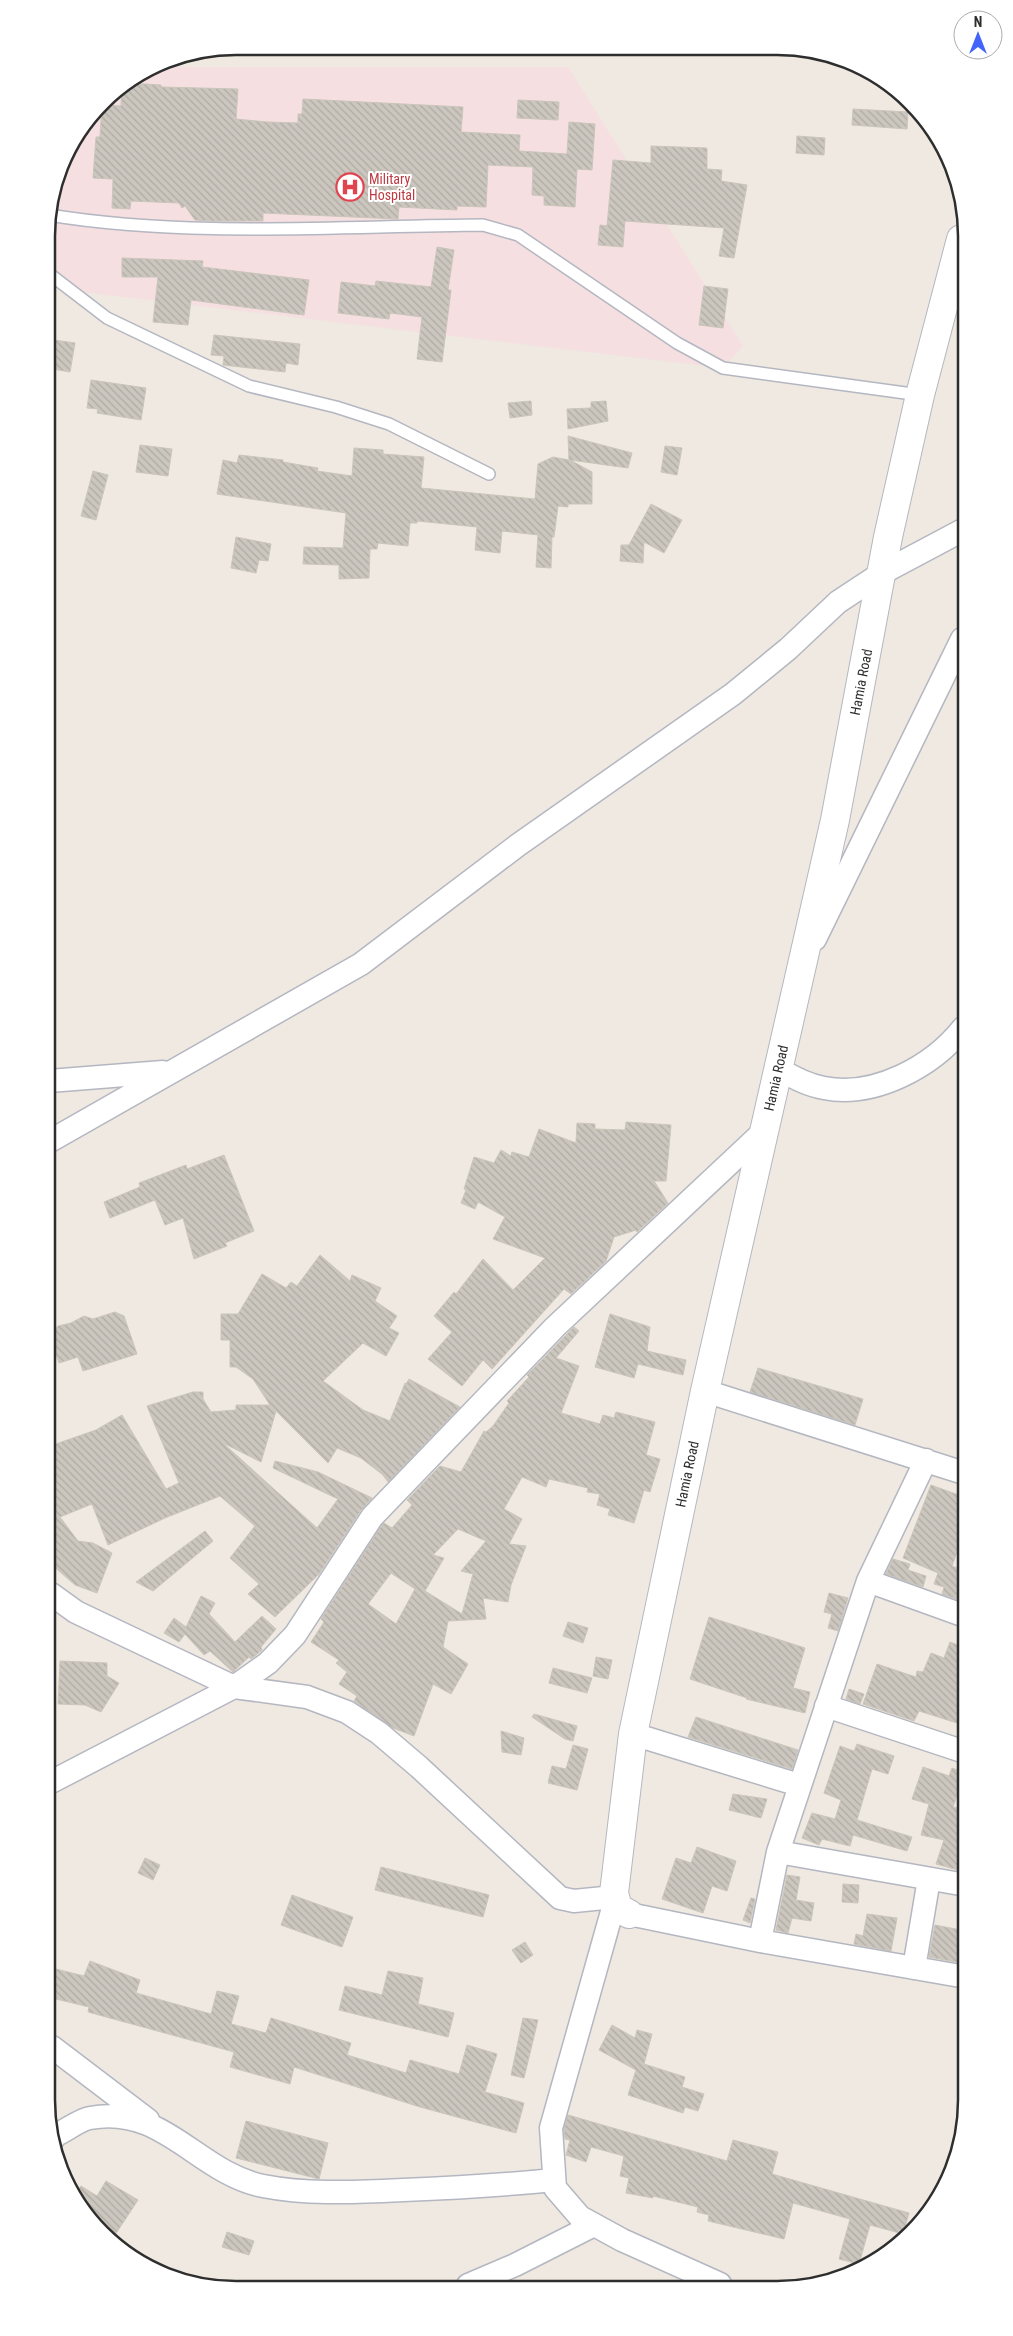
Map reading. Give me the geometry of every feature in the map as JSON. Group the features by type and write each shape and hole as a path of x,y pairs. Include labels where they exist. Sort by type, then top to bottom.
{"street":[{"name":"Hamia Road","path":"619,1904 633,1734 704,1391 835,820 882,573 920,396 958,247"},
{"path":"55,1138 361,964 518,845 734,694 788,649 838,602 882,573 958,533"},
{"path":"801,967 958,647"},
{"path":"778,1069 805,1083 825,1088 862,1089 906,1074 938,1052 958,1033"},
{"path":"55,1081 169,1072"},
{"path":"55,1780 234,1687 268,1663 295,1635 372,1517 555,1326 764,1131"},
{"path":"704,1391 958,1471"},
{"path":"760,1941 778,1852 868,1581 926,1460"},
{"path":"868,1581 958,1613"},
{"path":"55,1597 76,1612 234,1687 307,1698 347,1712 379,1733 419,1767 560,1898 574,1901 619,1904 760,1941 958,1976"},
{"path":"826,1706 958,1750"},
{"path":"633,1734 799,1785"},
{"path":"778,1852 958,1884"},
{"path":"914,1968 929,1879"},
{"path":"619,1904 551,2128 555,2188 580,2217 622,2240 713,2281"},
{"path":"55,2049 161,2129 220,2168 261,2186 329,2193 495,2186 554,2180"},
{"path":"58,2134 88,2118 117,2116 139,2120 161,2129"},
{"path":"477,2281 515,2265 594,2225"}],"lane":[{"path":"56,216 105,223 227,228 482,225 518,235 661,332 723,368 920,396"},
{"path":"55,278 107,318 249,386 336,406 389,424 489,474"}],"shaded area":[{"name":"Military Hospital","path":"172,67 568,67 743,346 723,368 55,289 55,224 58,200 69,166 79,145 92,126 108,108 135,85"}],"building":[{"path":"137,84 161,85 161,87 238,89 236,119 267,122 298,123 298,114 302,114 303,99 463,107 461,132 520,135 519,151 567,154 569,122 595,124 592,170 577,169 575,207 544,205 544,196 532,195 533,167 488,165 486,207 457,206 457,210 399,207 398,219 263,213 263,221 195,220 185,206 182,208 179,203 131,201 130,209 112,208 113,179 93,178 96,137 100,137 101,115 111,105 121,106 122,96"},
{"path":"518,100 559,102 558,120 517,118"},
{"path":"853,109 908,112 907,129 852,125"},
{"path":"797,136 825,138 824,155 796,153"},
{"path":"651,146 707,148 707,169 722,170 721,181 747,185 734,258 719,256 724,228 625,221 623,247 598,245 600,225 607,226 613,160 651,163"},
{"path":"437,247 454,250 448,290 451,290 442,362 417,359 422,317 390,313 389,319 338,313 341,282 375,286 376,281 431,287"},
{"path":"122,258 203,261 202,267 309,280 304,315 191,300 188,325 153,322 158,277 122,277"},
{"path":"704,286 728,289 723,328 699,325"},
{"path":"214,335 300,344 298,365 286,363 285,372 223,365 224,356 211,355"},
{"path":"55,340 75,343 70,372 55,369"},
{"path":"91,380 146,388 141,420 97,413 98,409 87,408"},
{"path":"531,401 532,415 510,418 508,403"},
{"path":"606,401 608,421 568,429 567,409 591,408 591,402"},
{"path":"568,436 632,453 628,468 570,460 592,472 592,504 568,504 568,507 558,506 554,537 552,537 551,568 536,567 538,535 502,531 500,553 475,550 477,527 417,521 417,523 410,523 408,546 378,543 377,549 370,549 369,578 339,579 339,565 303,564 304,547 343,548 346,513 217,494 223,460 237,463 239,455 283,460 283,462 318,468 317,471 352,476 354,448 383,450 383,454 424,457 421,488 535,499 538,464 553,457 569,460"},
{"path":"140,445 172,449 168,476 136,472"},
{"path":"665,446 682,448 677,475 661,472"},
{"path":"93,471 108,475 96,520 81,516"},
{"path":"651,504 682,520 664,553 644,542 643,563 620,561 621,545 629,545"},
{"path":"236,537 271,544 268,561 259,560 256,573 231,568"},
{"path":"626,1122 671,1125 666,1181 654,1181 668,1203 637,1232 636,1230 614,1237 606,1261 571,1294 564,1289 492,1369 483,1360 462,1386 428,1359 452,1332 434,1316 454,1292 456,1294 483,1259 513,1290 545,1258 493,1239 505,1217 478,1202 475,1209 461,1203 474,1157 494,1163 501,1150 511,1156 512,1152 529,1157 539,1129 576,1143 577,1123 595,1124 595,1129 625,1130"},
{"path":"224,1155 254,1231 225,1243 227,1246 194,1259 183,1218 165,1225 155,1200 110,1218 104,1202 140,1187 139,1183 186,1165 187,1169"},
{"path":"320,1255 350,1281 352,1275 381,1288 375,1301 397,1316 389,1328 399,1333 386,1356 363,1343 323,1381 363,1410 390,1421 405,1383 409,1379 460,1407 388,1482 383,1475 361,1458 337,1448 328,1463 276,1411 261,1462 223,1443 317,1528 338,1499 273,1468 275,1461 318,1472 372,1498 361,1510 319,1574 275,1617 248,1594 259,1584 230,1558 255,1526 220,1496 165,1518 108,1545 92,1504 60,1517 78,1541 93,1543 112,1553 97,1593 75,1585 55,1568 55,1444 96,1430 122,1415 166,1489 179,1483 147,1406 193,1392 203,1392 203,1399 211,1412 236,1410 236,1405 270,1405 253,1379 236,1367 230,1367 230,1340 221,1340 221,1314 238,1314 262,1274 286,1288 291,1282 297,1286"},
{"path":"115,1312 124,1316 137,1354 83,1371 78,1357 59,1363 55,1351 55,1330 58,1326 71,1323 84,1316 93,1319"},
{"path":"610,1314 650,1327 647,1351 686,1360 683,1375 638,1364 634,1378 595,1367"},
{"path":"574,1327 579,1331 556,1358 579,1366 561,1413 600,1424 603,1415 614,1418 616,1412 655,1422 646,1455 660,1459 650,1492 644,1490 634,1523 608,1515 610,1509 597,1505 600,1494 587,1492 588,1488 549,1479 546,1487 522,1477 504,1509 522,1519 509,1544 526,1546 511,1585 508,1602 483,1598 486,1619 448,1621 443,1647 468,1664 451,1694 433,1684 414,1736 393,1728 354,1701 357,1696 339,1684 347,1672 336,1663 339,1660 311,1642 324,1622 321,1619 382,1525 384,1523 392,1528 412,1505 407,1500 440,1466 461,1472 484,1431 486,1432 493,1426 509,1403 507,1401 529,1377 527,1375","holes":["458,1529 486,1541 461,1571 473,1574 462,1614 425,1591 444,1558 433,1555","391,1573 415,1589 396,1624 368,1604"]},
{"path":"758,1368 863,1399 855,1425 750,1392"},
{"path":"931,1485 958,1495 958,1549 952,1566 958,1568 958,1600 942,1594 944,1587 934,1584 938,1573 903,1558"},
{"path":"205,1531 213,1541 153,1591 136,1582"},
{"path":"893,1559 910,1564 908,1570 926,1576 923,1587 886,1574"},
{"path":"829,1593 848,1598 838,1631 828,1628 832,1614 824,1612"},
{"path":"201,1596 215,1603 209,1614 235,1642 262,1616 276,1629 261,1647 262,1650 251,1659 249,1657 233,1672 210,1651 204,1655 185,1634 179,1642 164,1633 174,1618 186,1627"},
{"path":"709,1617 805,1648 793,1688 810,1692 805,1713 746,1699 690,1679"},
{"path":"568,1622 588,1628 583,1643 563,1636"},
{"path":"950,1642 958,1645 957,1723 919,1711 914,1721 863,1704 877,1664 916,1677 917,1671 923,1672 931,1653 944,1658"},
{"path":"596,1657 612,1660 608,1679 593,1676"},
{"path":"60,1661 107,1663 107,1676 119,1683 101,1712 85,1705 58,1704"},
{"path":"553,1668 592,1678 587,1693 549,1683"},
{"path":"849,1689 864,1694 860,1704 846,1699"},
{"path":"534,1714 577,1726 573,1741 565,1739 532,1717"},
{"path":"696,1717 798,1750 792,1769 688,1737"},
{"path":"501,1731 524,1738 521,1755 502,1752"},
{"path":"857,1744 894,1756 888,1774 872,1769 857,1820 912,1837 907,1851 853,1835 850,1846 822,1839 819,1845 802,1838 812,1813 835,1819 841,1800 824,1793 840,1746 854,1751"},
{"path":"573,1745 588,1749 577,1790 548,1783 552,1766 566,1769"},
{"path":"923,1767 949,1776 952,1768 958,1770 958,1793 953,1807 958,1808 958,1870 936,1864 944,1840 921,1835 929,1804 912,1799"},
{"path":"733,1794 767,1799 761,1818 729,1810"},
{"path":"697,1847 736,1861 727,1891 712,1886 703,1913 662,1899 676,1858 691,1863"},
{"path":"145,1858 160,1865 153,1880 138,1873"},
{"path":"381,1867 489,1895 483,1917 375,1890"},
{"path":"787,1875 800,1877 796,1900 814,1903 811,1921 792,1918 788,1933 776,1930"},
{"path":"843,1884 859,1885 858,1903 842,1902"},
{"path":"292,1895 353,1917 342,1947 281,1925"},
{"path":"751,1898 755,1899 750,1923 743,1920"},
{"path":"867,1914 897,1918 891,1951 854,1944 856,1934 863,1936"},
{"path":"935,1925 958,1929 958,1962 929,1957"},
{"path":"525,1942 533,1955 521,1963 512,1950"},
{"path":"90,1961 140,1980 136,1993 211,2014 217,1991 239,1996 231,2024 266,2033 271,2018 351,2043 347,2055 406,2073 410,2060 459,2074 467,2045 497,2054 485,2092 524,2103 516,2133 420,2107 294,2067 290,2084 230,2067 234,2052 88,2012 89,2007 55,1999 55,1969 84,1976"},
{"path":"388,1971 423,1978 418,2004 454,2013 448,2037 339,2010 345,1986 382,1995"},
{"path":"523,2018 538,2020 524,2078 511,2075"},
{"path":"612,2025 635,2038 637,2030 652,2034 644,2064 685,2077 682,2087 704,2094 698,2111 685,2107 683,2113 628,2095 636,2070 599,2050"},
{"path":"568,2115 727,2161 733,2140 778,2152 772,2174 909,2213 905,2228 899,2233 870,2225 860,2261 855,2263 839,2259 850,2219 793,2203 784,2239 708,2221 709,2215 697,2212 698,2207 653,2196 653,2198 626,2193 629,2178 620,2176 624,2156 591,2147 586,2162 566,2155 570,2140 565,2139 564,2129"},
{"path":"246,2121 328,2143 319,2179 236,2158"},
{"path":"106,2181 138,2200 115,2234 92,2210 78,2190 81,2186 97,2196"},
{"path":"227,2232 254,2241 249,2255 222,2247"}],"place":[{"name":"Military Hospital","path":"350,187"}]}
